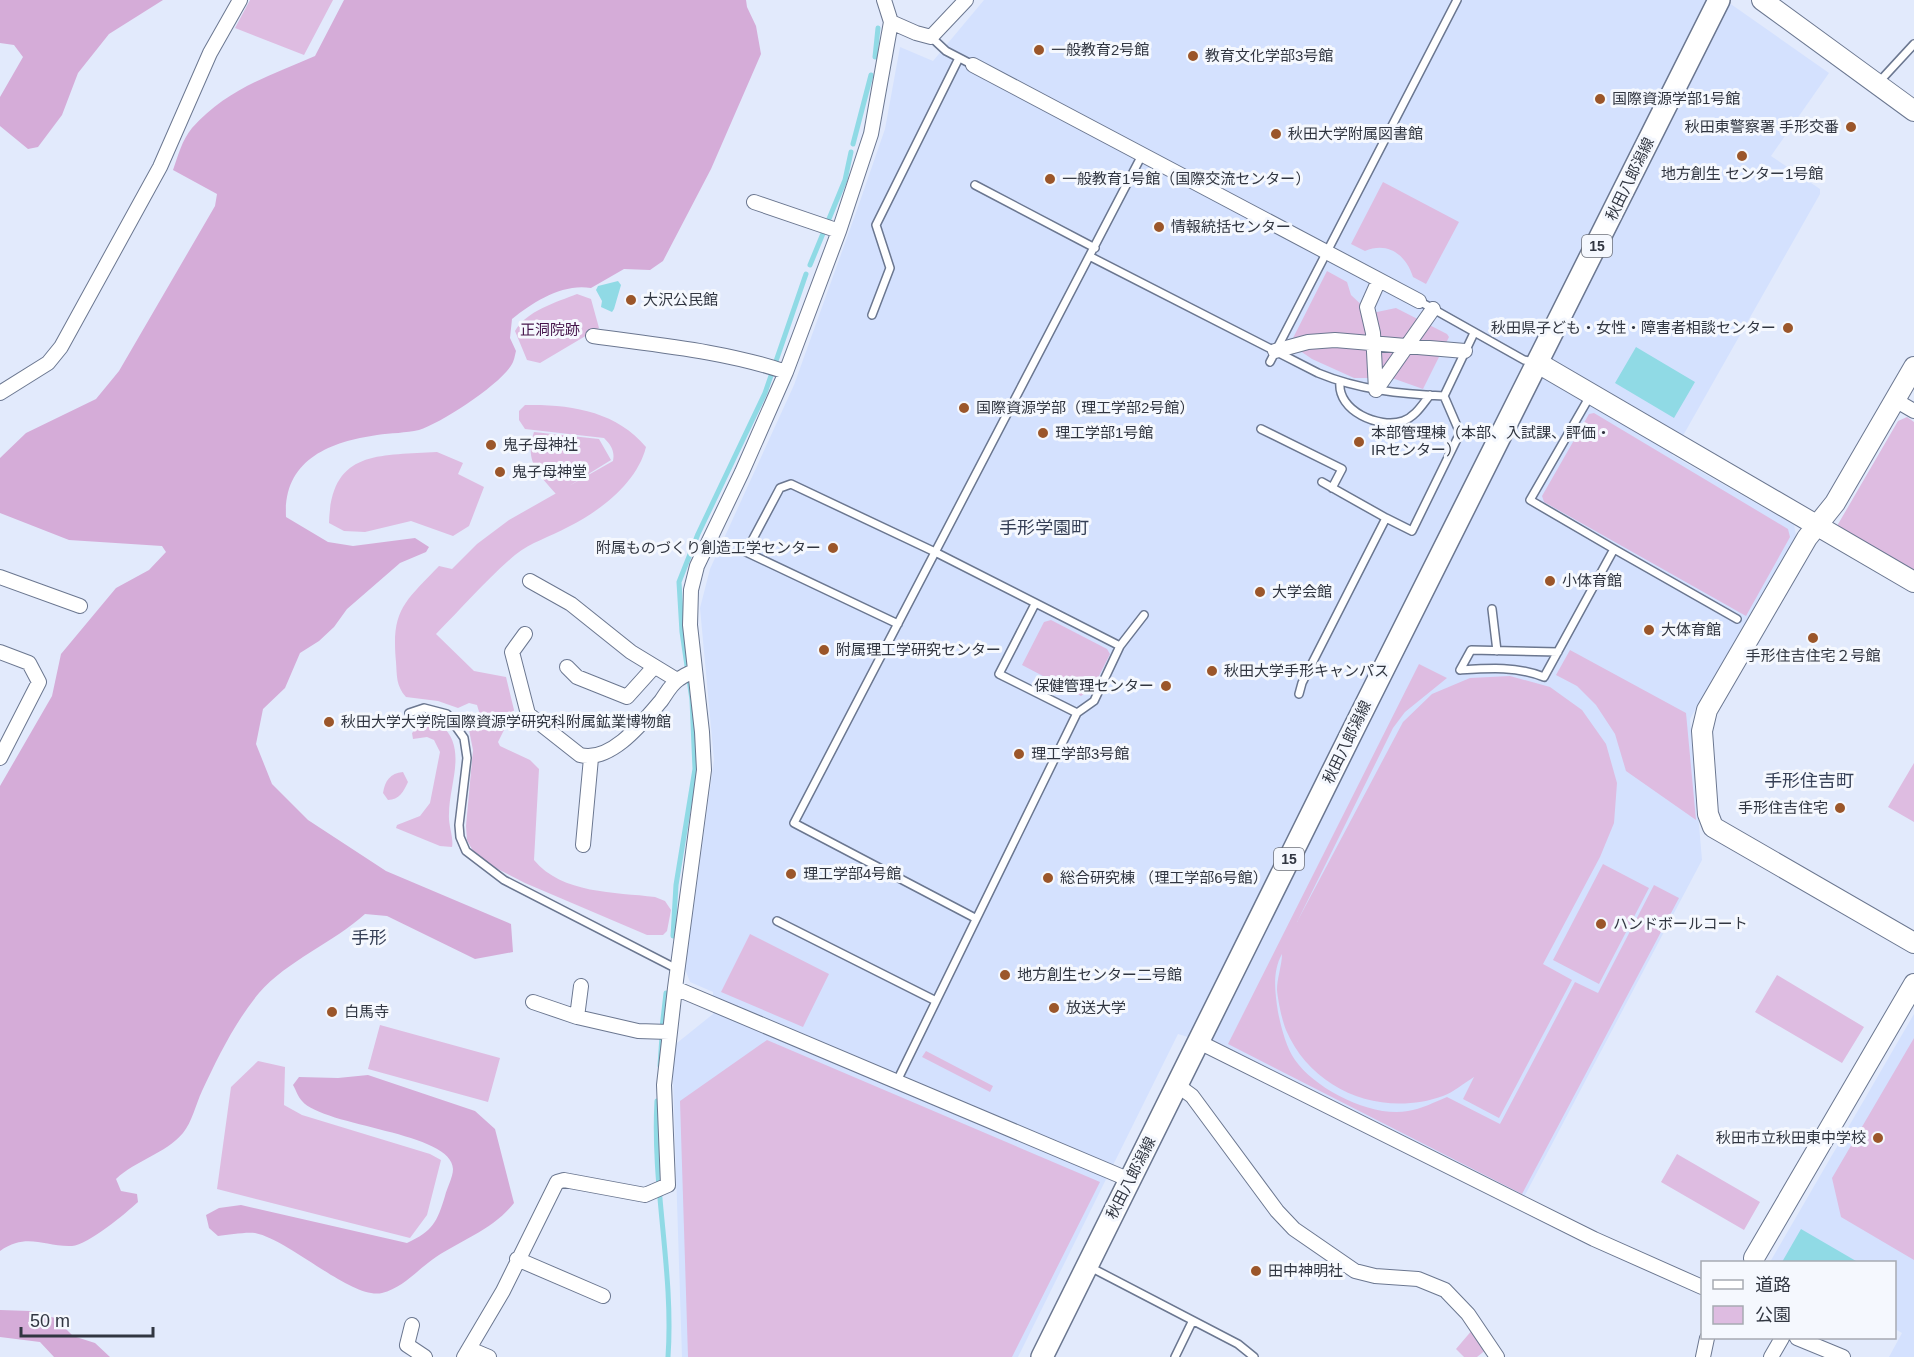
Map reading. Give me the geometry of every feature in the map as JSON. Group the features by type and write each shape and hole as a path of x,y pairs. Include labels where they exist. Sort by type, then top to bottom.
{"main road":[{"name":"秋田八郎潟線","path":"1042,1357 1719,0"}],"street":[{"path":"0,393 48,363 61,347 160,166 210,53 240,0"},
{"path":"489,1357 467,1353 503,1291 557,1182 564,1180 645,1195 668,1185 664,1085 704,770 690,625 691,590 697,566 742,472 776,369 831,228 871,134 891,22 884,0"},
{"path":"891,22 925,37 931,37 966,0"},
{"path":"1762,0 1914,111"},
{"path":"974,66 1419,301"},
{"path":"753,202 831,228"},
{"path":"1376,390 1373,342 1367,307 1380,280"},
{"path":"1376,390 1433,309"},
{"path":"593,336 692,350 776,369"},
{"path":"1273,357 1308,342 1335,340 1466,351"},
{"path":"1538,363 1914,582"},
{"path":"1914,367 1835,503 1807,538 1707,710 1702,731 1708,814 1713,827 1914,944"},
{"path":"1895,400 1914,411"},
{"path":"0,577 80,606"},
{"path":"530,581 571,604 654,667 678,679"},
{"path":"525,634 512,652 528,714 580,755 591,758 600,756 617,744 660,701 678,679 694,671"},
{"path":"0,652 29,663 39,682 0,758"},
{"path":"567,667 577,677 627,697 654,667"},
{"path":"583,845 591,758"},
{"path":"1752,1260 1914,984"},
{"path":"577,1017 581,986"},
{"path":"675,988 1130,1180"},
{"path":"533,1002 577,1017 638,1031 669,1032"},
{"path":"1199,1042 1575,1229 1701,1287"},
{"path":"1177,1085 1192,1096 1277,1211 1294,1229 1355,1270 1375,1276 1418,1279 1445,1290 1473,1320 1497,1357"},
{"path":"517,1259 603,1296"},
{"path":"412,1326 407,1345 425,1357"},
{"path":"1703,1357 1707,1339"},
{"path":"1771,1357 1781,1339"},
{"path":"1799,1339 1843,1357"}],"lane":[{"path":"1273,357 1325,251 1456,0"},
{"path":"931,37 936,44 974,66"},
{"path":"1877,85 1914,44"},
{"path":"872,315 890,268 876,225 959,58"},
{"path":"975,918 794,823 1142,155"},
{"path":"975,185 1095,248"},
{"path":"1090,257 1273,357 1340,382 1376,390 1444,396"},
{"path":"1419,301 1524,360 1538,363"},
{"path":"1322,482 1412,531 1460,433 1444,396 1474,333"},
{"path":"1340,382 1339,391 1345,404 1384,424 1404,421 1416,413 1430,395"},
{"path":"1591,394 1530,500 1737,619"},
{"path":"1261,429 1342,469 1332,488"},
{"path":"898,624 747,552 780,488 791,484 935,552 1120,646"},
{"path":"1299,694 1302,683 1386,518"},
{"path":"1558,652 1471,650 1460,670 1499,667 1527,670 1544,677 1558,652 1614,549"},
{"path":"1035,604 999,674 1077,713"},
{"path":"1492,609 1497,651"},
{"path":"897,1081 1077,713 1094,702 1120,646 1144,615"},
{"path":"409,713 424,708 447,714 464,738 468,758 459,825 465,851 504,880 677,969"},
{"path":"777,921 936,1001"},
{"path":"1087,1266 1238,1344 1254,1357"},
{"path":"1175,1357 1192,1322"}],"shaded area":[{"path":"0,0 163,0 109,34 78,73 62,115 38,147 28,149 0,126 0,97 23,57 14,45 0,43"},
{"path":"344,0 746,0 756,26 761,54 711,169 663,261 650,270 624,269 591,288 580,287 559,291 529,306 512,319 510,338 516,351 513,363 484,392 419,430 359,438 326,449 312,457 301,468 292,481 287,497 286,517 328,542 353,546 415,538 429,547 426,552 400,563 347,609 334,627 319,641 300,653 285,688 263,709 256,744 272,784 308,820 386,871 511,924 513,952 475,959 387,916 365,914 283,971 259,993 242,1016 214,1065 183,1133 168,1146 116,1179 121,1191 137,1194 138,1202 106,1228 79,1244 62,1246 27,1241 10,1245 0,1251 0,786 52,696 61,654 116,588 149,570 166,552 162,546 69,540 0,513 0,458 26,433 96,399 119,371 215,206 217,194 173,170 183,143 192,128 234,93 315,56"},
{"name":"秋田大学手形キャンパス","path":"984,0 1725,0 1829,73 1771,156 1820,189 1820,194 1672,455 1794,525 1796,536 1690,719 1702,860 1523,1199 1224,1048 1178,1034 1018,1357 682,1357 672,1047 713,1014 713,992 690,982 685,969 714,760 700,608 710,569 794,385 858,207 885,129 900,47 933,61"},
{"path":"618,281 621,285 612,312 601,307 602,301 596,290 598,286"},
{"path":"1636,347 1695,382 1674,418 1615,383"},
{"name":"秋田市立秋田東中学校","path":"1914,1014 1914,1357 1889,1357 1902,1333 1896,1330 1896,1261 1771,1261"},
{"path":"368,1075 475,1111 495,1129 514,1203 506,1212 487,1227 436,1257 404,1283 382,1293 369,1293 354,1288 269,1238 255,1233 218,1236 209,1228 206,1215 219,1208 241,1205 407,1243 428,1230 439,1213 452,1175 453,1169 447,1157 432,1146 411,1138 315,1110 302,1101 293,1085 299,1077 338,1078"},
{"path":"1801,1229 1856,1261 1783,1261"},
{"path":"0,1310 30,1311 55,1318 73,1336 95,1343 110,1357 54,1357 40,1342 0,1337"}],"green space":[{"path":"250,0 333,0 304,55 235,28"},
{"path":"1383,182 1459,222 1426,284 1413,277 1406,262 1395,252 1381,248 1365,251 1351,244"},
{"path":"1327,271 1347,282 1351,295 1367,310 1377,312 1396,308 1447,334 1449,337 1423,389 1392,378 1354,378 1312,359 1290,344"},
{"name":"正洞院跡","path":"577,294 591,299 599,328 540,363 527,360 515,331 520,324 543,308"},
{"path":"525,405 559,406 591,412 621,425 646,447 635,472 616,494 592,513 521,550 436,634 474,671 506,677 514,710 498,742 500,746 530,760 539,769 534,860 546,871 574,885 607,892 655,897 665,901 671,910 667,931 663,935 647,935 525,883 488,864 473,851 467,840 466,826 473,750 468,725 480,715 477,705 469,703 458,708 438,701 406,697 399,685 395,644 398,618 409,598 427,578 439,566 452,569 477,544 509,520 613,461 612,448 604,438 525,429 519,420 519,411"},
{"path":"1594,413 1788,529 1790,537 1746,616 1544,502 1542,496 1589,414"},
{"path":"1907,417 1914,422 1914,573 1837,526 1898,421"},
{"path":"534,432 599,439 611,460 556,494 534,466 531,442"},
{"path":"437,452 463,463 458,474 484,487 469,526 453,536 411,521 365,532 344,531 329,523 332,499 339,481 349,469 362,461 378,457"},
{"path":"1051,620 1107,649 1110,654 1093,688 1081,696 1022,665 1044,622"},
{"path":"1570,650 1686,713 1696,820 1626,771 1615,734 1596,705 1577,686 1556,675"},
{"path":"1419,664 1447,678 1405,712 1393,728 1297,922 1403,722 1432,694 1470,678 1510,676 1550,687 1582,710 1606,744 1617,783 1614,823 1600,857 1543,964 1572,980 1499,1118 1463,1099 1474,1077 1443,1096 1420,1102 1396,1104 1373,1101 1351,1094 1331,1083 1313,1069 1298,1051 1286,1030 1277,990 1282,954 1276,975 1275,990 1278,1012 1289,1049 1304,1071 1330,1091 1362,1106 1394,1112 1408,1111 1447,1097 1500,1124 1575,982 1598,993 1654,885 1679,898 1522,1194 1228,1044"},
{"path":"441,725 454,744 455,767 449,818 452,847 440,846 396,828 397,825 420,816 430,803 440,752 434,740 427,737 413,739 412,733 419,726"},
{"path":"1914,763 1914,822 1888,807"},
{"path":"403,772 408,782 405,789 398,797 388,800 383,793 387,781 391,776"},
{"name":"ハンドボールコート","path":"1603,864 1649,888 1599,984 1553,960"},
{"path":"750,934 829,974 803,1027 721,992"},
{"path":"1777,975 1864,1027 1842,1063 1755,1012"},
{"path":"380,1025 500,1058 488,1102 368,1069"},
{"path":"1914,1038 1914,1260 1841,1217 1832,1178"},
{"path":"767,1040 1100,1182 1012,1357 688,1357 680,1101"},
{"path":"926,1051 993,1086 990,1092 922,1057"},
{"path":"258,1061 285,1067 284,1105 302,1115 430,1154 441,1160 427,1215 410,1238 217,1189 231,1087"},
{"path":"1677,1154 1760,1202 1744,1230 1661,1182"},
{"path":"1473,1329 1487,1349 1477,1357 1464,1357 1456,1349"}],"waterway":[{"path":"875,57 878,28"},
{"path":"853,144 871,75"},
{"path":"810,265 845,180 851,152"},
{"path":"673,936 676,885 695,769 692,700 682,632 679,582 698,534 765,393 806,274"},
{"path":"662,1028 666,993"},
{"path":"660,1066 662,1036"},
{"path":"657,1101 657,1165 668,1293 668,1357"}],"place":[{"name":"一般教育2号館","path":"1039,50"},
{"name":"教育文化学部3号館","path":"1193,56"},
{"name":"国際資源学部1号館","path":"1600,99"},
{"name":"秋田東警察署 手形交番","path":"1851,127"},
{"name":"秋田大学附属図書館","path":"1276,134"},
{"name":"地方創生 センター1号館","path":"1742,156"},
{"name":"一般教育1号館（国際交流センター）","path":"1050,179"},
{"name":"情報統括センター","path":"1159,227"},
{"name":"大沢公民館","path":"631,300"},
{"name":"秋田県子ども・女性・障害者相談センター","path":"1788,328"},
{"name":"国際資源学部（理工学部2号館）","path":"964,408"},
{"name":"理工学部1号館","path":"1043,433"},
{"name":"本部管理棟（本部、入試課、評価・ IRセンター）","path":"1359,442"},
{"name":"鬼子母神社","path":"491,445"},
{"name":"鬼子母神堂","path":"500,472"},
{"name":"附属ものづくり創造工学センター","path":"833,548"},
{"name":"小体育館","path":"1550,581"},
{"name":"大学会館","path":"1260,592"},
{"name":"大体育館","path":"1649,630"},
{"name":"手形住吉住宅２号館","path":"1813,638"},
{"name":"附属理工学研究センター","path":"824,650"},
{"name":"秋田大学手形キャンパス","path":"1212,671"},
{"name":"保健管理センター","path":"1166,686"},
{"name":"秋田大学大学院国際資源学研究科附属鉱業博物館","path":"329,722"},
{"name":"理工学部3号館","path":"1019,754"},
{"name":"手形住吉住宅","path":"1840,808"},
{"name":"理工学部4号館","path":"791,874"},
{"name":"総合研究棟 （理工学部6号館）","path":"1048,878"},
{"name":"ハンドボールコート","path":"1601,924"},
{"name":"地方創生センター二号館","path":"1005,975"},
{"name":"放送大学","path":"1054,1008"},
{"name":"白馬寺","path":"332,1012"},
{"name":"秋田市立秋田東中学校","path":"1878,1138"},
{"name":"田中神明社","path":"1256,1271"}],"district":[{"name":"手形学園町","path":"1044,528"},
{"name":"手形住吉町","path":"1809,781"},
{"name":"手形","path":"369,938"}]}
